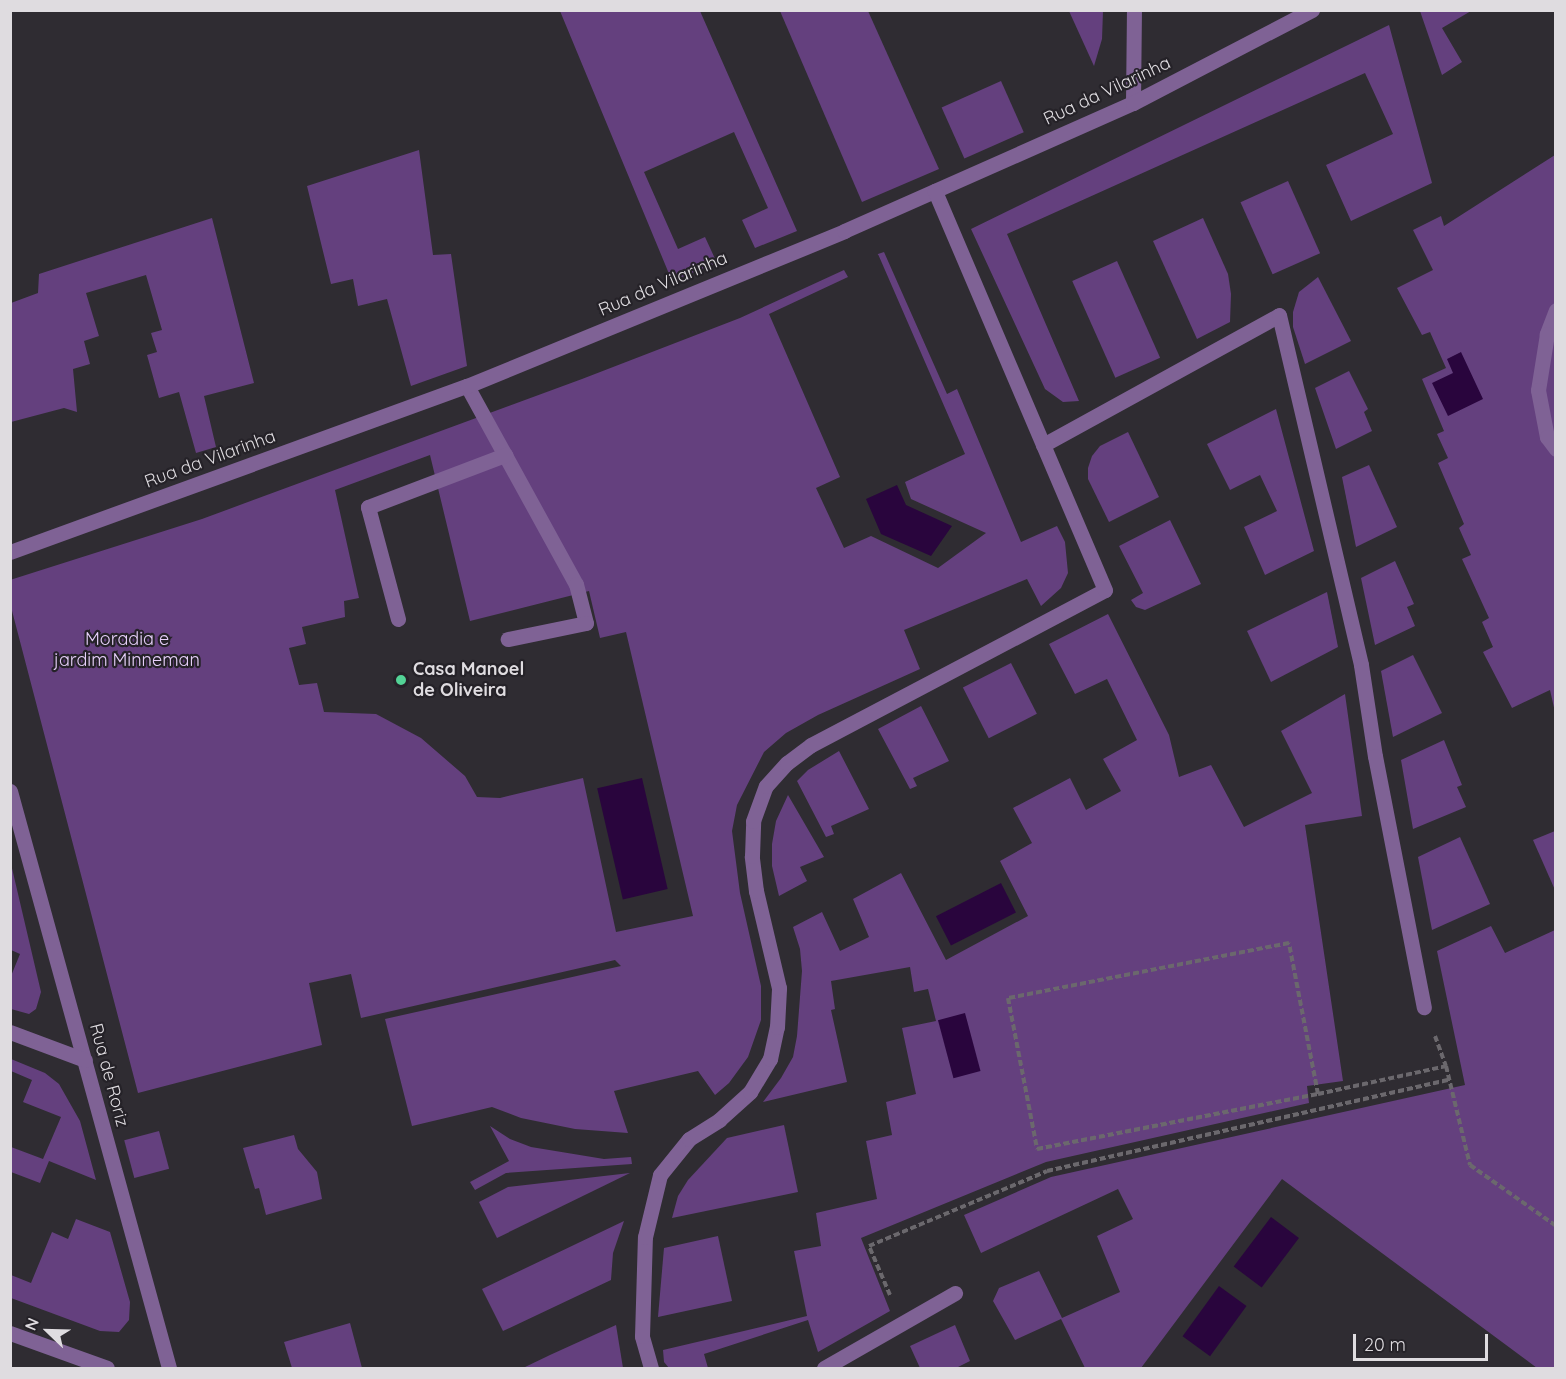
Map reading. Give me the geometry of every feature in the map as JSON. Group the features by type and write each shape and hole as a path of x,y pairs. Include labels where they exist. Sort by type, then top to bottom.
{"street":[{"path":"1133,103 1134,10"},
{"name":"Rua da Vilarinha","path":"10,552 467,386 934,191 1133,103 1312,10"},
{"path":"651,1368 642,1336 645,1237 660,1175 689,1139 718,1120 750,1092 770,1059 777,1028 779,988 756,891 752,856 753,821 766,786 787,763 811,745 1105,590 934,191"},
{"path":"1556,310 1547,334 1538,390 1547,437 1556,449"},
{"path":"1043,445 1280,315 1361,665 1375,756 1424,1007"},
{"path":"467,386 576,584 586,623 508,639"},
{"path":"398,619 368,507 505,455"},
{"name":"Rua de Roriz","path":"10,791 169,1368"},
{"path":"10,1032 85,1060"},
{"path":"824,1368 955,1293"},
{"path":"10,1333 107,1368"}],"path":[{"path":"1318,1094 1289,943 1008,998 1037,1149 1318,1094 1446,1066"},
{"path":"1424,1007 1446,1066 1470,1165 1556,1226"},
{"path":"902,1324 869,1246 1047,1171 1449,1080"}],"green space":[{"path":"560,11 700,11 797,231 755,248 742,220 768,208 734,132 644,172 678,249 705,237 717,263 672,281"},
{"path":"780,11 868,11 939,169 862,202"},
{"path":"1069,11 1103,11 1102,39 1094,66"},
{"path":"1420,11 1471,11 1442,28 1462,62 1442,75"},
{"path":"1389,25 1432,183 1351,221 1326,165 1393,134 1365,73 1007,234 1079,401 1063,402 1045,389 971,229"},
{"path":"1001,81 1024,132 964,159 942,107"},
{"path":"419,150 433,255 451,254 467,366 411,386 387,299 358,306 353,279 331,284 307,186"},
{"path":"1555,155 1555,712 1550,690 1512,708 1483,652 1493,647 1482,622 1489,618 1462,559 1471,555 1459,528 1464,524 1438,463 1448,458 1437,434 1444,431 1422,379 1446,368 1430,332 1422,335 1397,288 1433,270 1413,230 1441,216 1444,226"},
{"path":"1288,181 1320,253 1273,274 1240,202"},
{"path":"212,218 254,383 204,396 216,447 196,453 179,392 159,398 147,355 157,352 151,333 162,330 146,275 86,293 99,336 84,341 90,364 73,369 77,412 64,408 11,422 11,303 38,293 39,274"},
{"path":"1203,218 1228,274 1231,294 1230,322 1197,339 1153,241"},
{"name":"Moradia e jardim Minneman","path":"884,252 947,394 957,389 1021,542 1057,526 1065,542 1068,573 1061,588 1041,606 1027,579 904,630 920,669 818,715 786,733 764,752 737,805 732,831 740,893 761,986 761,1020 748,1057 729,1083 715,1095 698,1071 614,1091 628,1133 575,1129 521,1118 492,1107 412,1126 385,1019 621,966 615,960 361,1018 351,974 309,983 322,1045 138,1093 11,607 10,580 202,519 582,379 740,318 844,270 848,277 769,314 840,477 816,488 844,548 871,536 938,568 986,533 911,499 905,482 965,454 878,254","holes":["430,455 470,621 589,591 600,638 626,632 693,916 616,932 583,778 500,798 477,797 465,776 421,738 376,714 324,712 317,683 299,685 289,648 306,644 302,627 345,617 344,601 359,598 335,490"]},
{"path":"1117,261 1160,358 1115,378 1072,281"},
{"path":"1318,277 1351,341 1305,364 1293,327 1293,312 1299,292"},
{"path":"1349,371 1368,409 1364,412 1372,431 1336,449 1315,388"},
{"path":"1276,409 1314,551 1265,575 1244,527 1277,511 1260,475 1230,490 1207,444"},
{"path":"1128,432 1159,497 1109,522 1088,479 1088,468 1092,456 1100,446"},
{"path":"1369,465 1397,527 1356,547 1342,477"},
{"path":"1170,520 1201,584 1145,610 1136,607 1131,600 1143,593 1119,546"},
{"path":"1395,561 1414,604 1407,607 1415,626 1375,645 1361,578"},
{"path":"1327,592 1338,647 1271,682 1247,631"},
{"path":"1108,614 1169,735 1179,777 1211,765 1244,827 1312,793 1281,731 1345,694 1362,816 1305,825 1343,1081 1307,1086 1309,1103 1046,1162 861,1238 890,1311 818,1352 808,1320 704,1354 708,1368 669,1368 664,1362 663,1350 807,1316 794,1251 821,1246 816,1213 877,1199 866,1141 892,1135 886,1102 916,1094 902,1028 936,1021 928,989 914,992 910,967 831,981 835,1009 831,1010 847,1082 763,1102 793,1057 797,1036 802,971 800,949 793,927 822,912 840,951 869,937 853,899 901,873 946,960 1028,916 1000,861 1032,843 1013,808 1070,778 1086,810 1121,791 1103,759 1137,740 1107,679 1075,694 1049,644"},
{"path":"1413,655 1442,713 1393,737 1381,671"},
{"path":"1011,663 1037,714 989,738 963,688"},
{"path":"921,706 949,761 913,778 917,786 910,789 878,729"},
{"path":"1444,740 1462,785 1457,787 1466,807 1413,829 1401,760"},
{"path":"839,751 869,809 831,826 834,834 826,837 797,781 808,770"},
{"path":"788,795 824,857 800,867 807,881 779,896 772,866 772,844 776,821"},
{"path":"1555,831 1555,890 1533,840"},
{"path":"1460,837 1490,904 1432,930 1418,857"},
{"path":"11,864 41,992 36,1009 29,1014 11,1009 11,976 20,954 11,950"},
{"path":"1491,926 1505,953 1555,930 1555,1368 1537,1368 1282,1179 1141,1368 1085,1368 1061,1319 1015,1340 993,1301 999,1288 1039,1271 1062,1318 1120,1292 1097,1236 1133,1219 1118,1189 981,1253 964,1215 1051,1177 1465,1085 1437,951"},
{"path":"11,1059 45,1073 59,1084 80,1121 96,1180 49,1161 40,1183 11,1172 11,1147 43,1159 61,1117 23,1102 32,1080 11,1071"},
{"path":"784,1125 798,1192 672,1218 678,1196 688,1180 727,1138"},
{"path":"490,1126 510,1139 531,1147 604,1159 631,1157 632,1164 506,1173 475,1190 470,1182 509,1161"},
{"path":"159,1131 169,1169 134,1178 124,1140"},
{"path":"294,1135 298,1149 317,1172 322,1199 266,1215 259,1188 255,1189 243,1148"},
{"path":"630,1173 497,1238 479,1202 508,1187"},
{"path":"76,1219 110,1232 130,1302 129,1320 119,1332 100,1331 11,1298 11,1275 31,1283 52,1232 68,1239"},
{"path":"624,1221 613,1253 611,1280 503,1331 482,1289"},
{"path":"718,1236 732,1301 658,1317 664,1248"},
{"path":"350,1323 362,1368 292,1368 284,1342"},
{"path":"616,1325 623,1368 523,1368 550,1355"},
{"path":"955,1325 970,1361 956,1368 920,1368 910,1346"}],"shaded area":[{"path":"1461,352 1483,399 1448,416 1432,383 1453,373 1447,359"},
{"path":"897,485 906,505 952,526 931,556 881,534 866,499"},
{"path":"642,778 668,889 623,899 597,788"},
{"path":"1001,883 1016,912 951,946 936,916"},
{"path":"965,1013 981,1071 953,1078 938,1020"},
{"path":"1271,1217 1299,1238 1262,1288 1234,1267"},
{"path":"1219,1286 1247,1306 1210,1356 1183,1336"}],"place":[{"name":"Casa Manoel de Oliveira","path":"401,680"}]}
